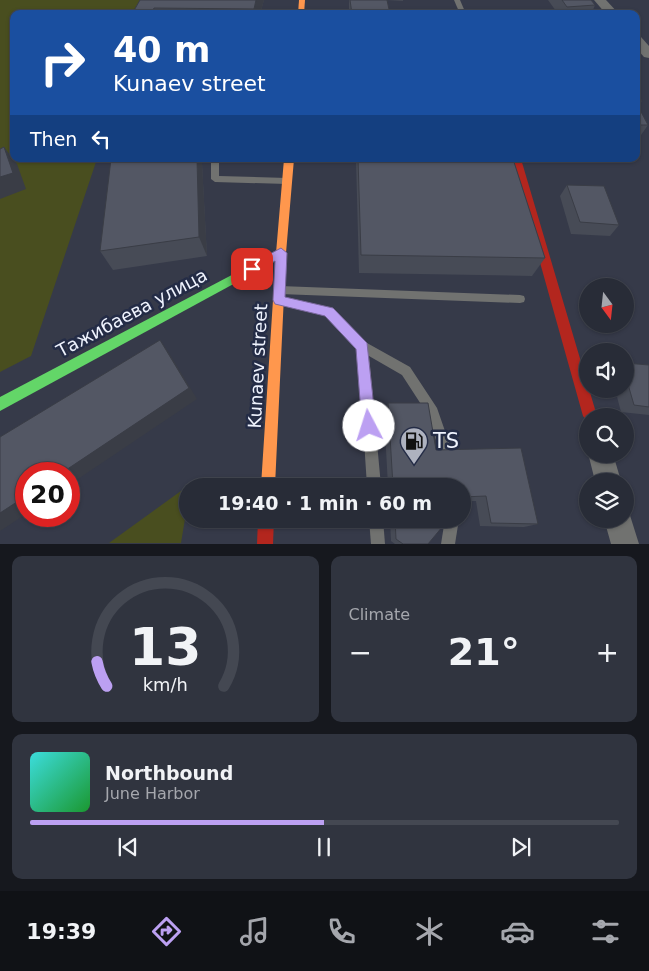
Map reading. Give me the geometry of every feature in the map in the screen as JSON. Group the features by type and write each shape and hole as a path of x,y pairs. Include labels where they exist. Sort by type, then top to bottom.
{"street":[{"path":"600,0 609,10"},
{"path":"640,44 649,54"},
{"name":"Kunaev street","path":"269,478 281,253 289,162"},
{"path":"517,162 588,408"},
{"name":"Тажибаева улица","path":"0,404 281,253"},
{"path":"264,544 265,528"},
{"path":"621,528 625,544"}],"lane":[{"path":"215,162 215,180 287,181"},
{"path":"280,295 520,299"},
{"path":"280,295 328,311 363,347 406,371 433,412 448,457"},
{"path":"363,347 373,478"},
{"path":"377,528 378,544"},
{"path":"448,544 451,528"}],"green space":[{"path":"0,0 150,0 146,10 10,10 10,162 96,162 31,356 0,372"},
{"path":"179,492 179,528 184,528 181,543 109,543"}],"building":[{"path":"140,0 256,0 254,9 154,8 153,10 134,10"},
{"path":"350,0 387,0 389,10 351,10"},
{"path":"562,0 591,0 595,5 567,7"},
{"path":"640,110 648,125 640,125"},
{"path":"4,147 13,173 0,177 0,149"},
{"path":"111,162 197,162 199,237 100,251"},
{"path":"358,162 514,162 545,258 361,255"},
{"path":"567,185 604,186 619,225 580,222"},
{"path":"160,340 189,388 78,462 15,462 15,503 0,513 0,437"},
{"path":"634,364 649,365 649,407 634,405 632,398 634,398"},
{"path":"388,403 428,403 436,450 521,448 538,524 491,523 486,496 471,497 471,478 393,478"},
{"path":"395,528 441,528 428,544 403,544 396,539"}],"traffic: fast":[{"path":"0,404 281,253"}],"traffic: slow":[{"path":"301,10 302,0"},
{"path":"268,478 281,253 289,162"}],"traffic: jam":[{"path":"517,162 588,408"},
{"path":"265,544 266,528"}],"place":[{"name":"TS","path":"414,465"}],"route":[{"path":"252,269 281,253 279,300 328,311 363,347 369,426"}]}
